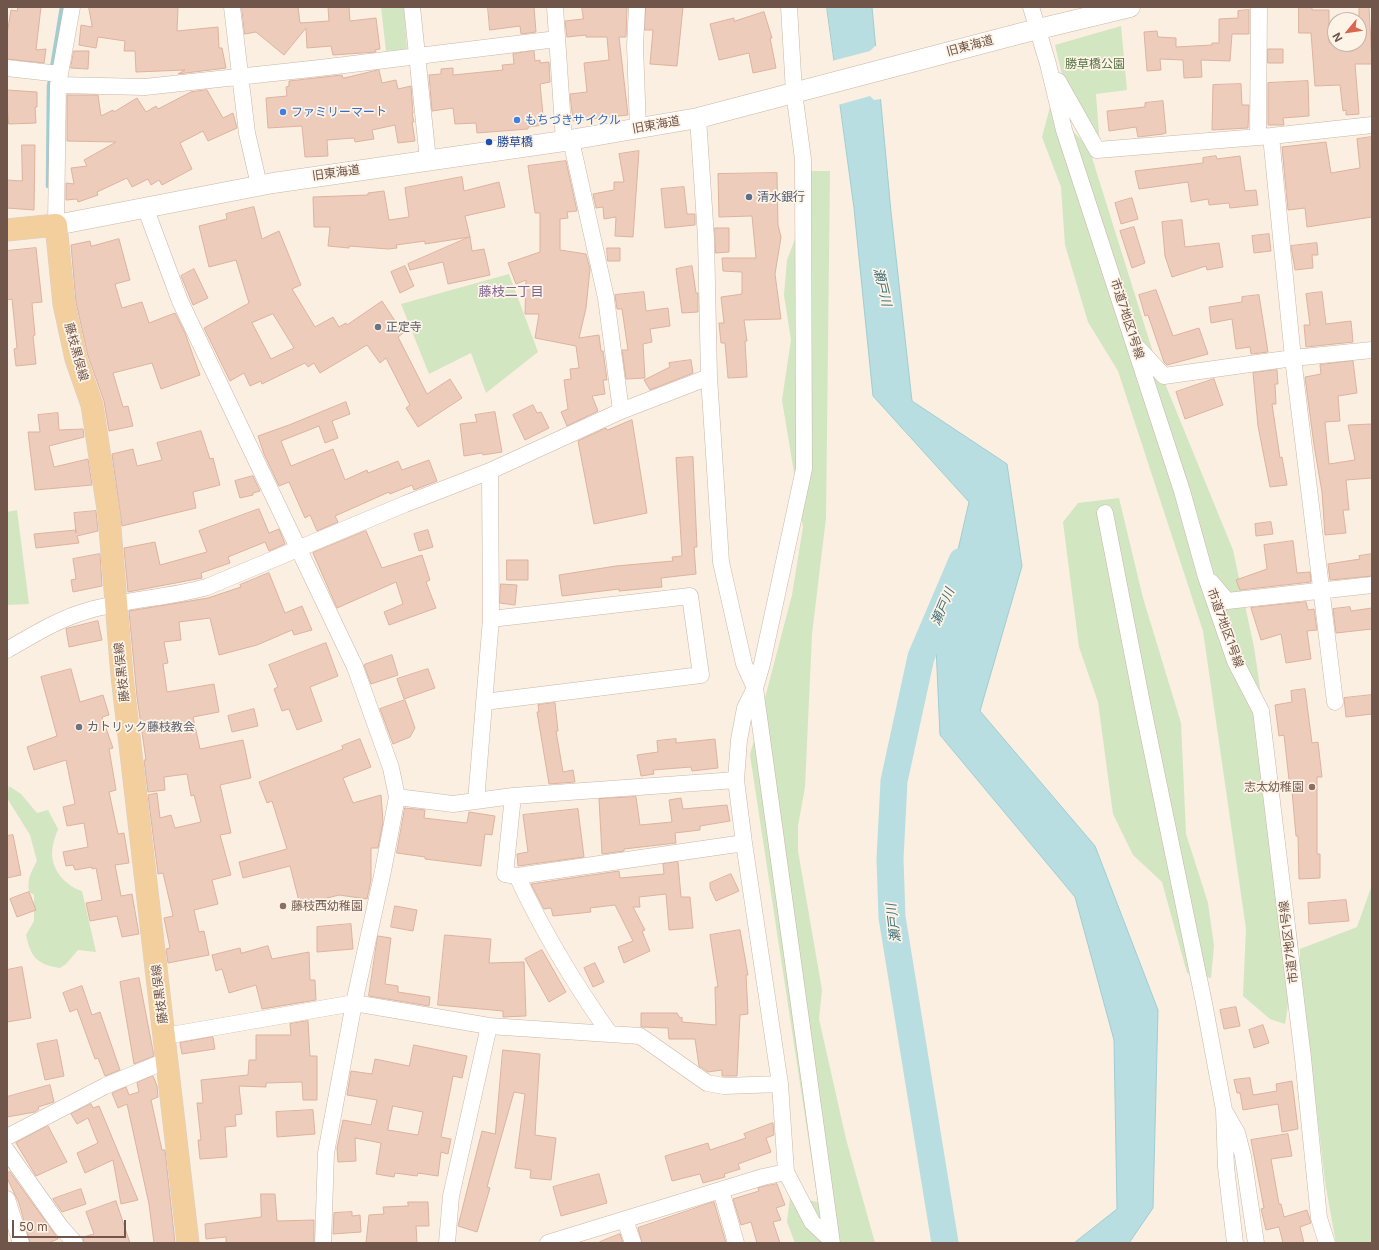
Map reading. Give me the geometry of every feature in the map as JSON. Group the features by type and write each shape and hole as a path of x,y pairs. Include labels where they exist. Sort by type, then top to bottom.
{"main road":[{"path":"7,230 56,225"},
{"name":"藤枝黒俣線","path":"56,225 64,304 76,359 92,405 109,516 122,676 168,1060 188,1243"}],"street":[{"path":"56,225 59,80 72,7"},
{"path":"232,7 247,133 259,185"},
{"path":"412,7 428,160"},
{"path":"555,7 567,141 606,298 621,411"},
{"path":"637,7 635,46 638,128"},
{"path":"789,7 802,90 804,469 762,664 755,688 745,708 737,756 736,780 780,1084 786,1172 812,1222 832,1241"},
{"name":"市道7地区1号線","path":"1031,7 1030,31 1048,64 1064,130 1182,491 1206,577 1235,661 1261,711 1302,1050 1319,1218 1328,1243"},
{"name":"旧東海道","path":"56,225 259,185 567,141 698,118 1030,31 1130,7"},
{"path":"1259,7 1265,136 1335,702"},
{"path":"7,68 59,80 145,87 240,75 320,68 557,39"},
{"path":"1048,64 1097,150 1265,136 1372,125"},
{"path":"698,118 706,238 709,377 722,562 744,664 755,688 832,1241"},
{"path":"145,208 180,301 355,667 391,768 397,797 384,871 354,1003 326,1153 323,1243"},
{"path":"1135,344 1164,376 1293,358 1372,350"},
{"path":"7,650 66,619 89,610 116,604 179,595 207,587 405,504 490,471 621,411 709,377"},
{"path":"476,801 491,619 490,471"},
{"path":"1105,513 1143,708 1204,1003 1224,1110 1226,1167 1235,1243"},
{"path":"1206,577 1227,601 1372,585"},
{"path":"484,702 701,675 690,596 491,619"},
{"path":"397,797 453,804 513,796 736,780"},
{"path":"513,796 505,874 517,876 744,843"},
{"path":"517,876 536,917 575,986 610,1034"},
{"path":"165,1036 354,1003 489,1026 640,1036 707,1083 724,1086 780,1084"},
{"path":"447,1243 451,1196 489,1026"},
{"path":"7,1137 105,1086 168,1060"},
{"path":"1224,1110 1237,1133 1243,1156 1256,1243"},
{"path":"7,1150 60,1226 75,1243"},
{"path":"548,1243 763,1177 786,1172"},
{"path":"722,1190 736,1243"},
{"path":"7,1199 21,1243"},
{"path":"626,1220 633,1243"}],"green space":[{"path":"381,7 404,7 407,49 386,51"},
{"name":"勝草橋公園","path":"1121,26 1127,90 1096,94 1100,147 1063,79 1055,45"},
{"path":"1050,107 1089,148 1155,359 1233,550 1254,647 1298,944 1285,1024 1270,1019 1243,996 1246,929 1203,631 1118,371 1088,322 1065,245 1061,187 1042,137"},
{"path":"810,171 830,171 826,518 812,634 805,787 798,826 798,851 822,990 819,1019 846,1139 875,1243 795,1243 787,1222 790,1197 818,1202 750,755 792,595 803,527 782,400 791,340 784,295 787,260 797,234"},
{"path":"509,274 538,352 486,393 471,353 429,374 401,304"},
{"path":"1119,498 1143,598 1181,723 1186,834 1208,903 1214,946 1211,978 1187,973 1162,882 1133,855 1113,814 1098,702 1079,647 1063,522 1078,503"},
{"path":"17,510 29,604 7,605 7,512"},
{"path":"9,786 21,794 37,813 48,810 58,829 52,850 54,866 65,882 82,891 96,952 78,950 66,964 60,968 40,962 36,959 28,943 26,935 34,921 34,895 29,892 29,879 37,861 30,835 7,798"},
{"path":"1372,885 1372,1243 1336,1243 1325,1182 1300,966 1300,949 1357,927"}],"water":[{"path":"827,7 872,7 891,212 912,401 1007,464 1022,566 980,711 1095,846 1158,1010 1153,1208 1129,1243 1074,1243 1117,1209 1114,1040 1075,897 940,735 936,646 969,502 873,396 854,208"}],"pier":[{"path":"875,46 880,47 883,93 881,99 874,100 870,96 838,105 832,61 870,51"}],"building":[{"path":"18,7 41,7 36,50 46,49 44,63 7,59 7,34 11,10 17,11"},
{"path":"89,7 178,7 177,31 218,27 219,48 222,48 226,68 178,74 185,70 136,72 135,51 124,51 125,41 98,37 96,48 79,45 81,25 92,27"},
{"path":"242,7 298,7 300,23 329,21 328,7 349,7 350,21 376,18 380,49 375,50 376,52 333,55 331,46 307,48 306,28 284,55 256,32 245,34"},
{"path":"488,7 534,7 536,32 521,34 520,26 490,30"},
{"path":"582,7 627,7 626,37 619,37 628,115 573,121 570,94 587,92 584,63 609,60 607,37 586,37 586,35 567,37 565,21 583,19"},
{"path":"646,7 683,7 677,66 650,64 653,30 645,30"},
{"path":"1299,7 1312,7 1312,10 1329,10 1329,12 1327,12 1327,52 1367,52 1367,12 1359,12 1359,7 1369,7 1372,64 1355,64 1359,114 1346,115 1346,110 1343,111 1340,85 1315,86 1311,33 1299,33"},
{"path":"1249,10 1249,34 1232,34 1230,61 1201,60 1202,77 1184,78 1183,60 1160,59 1161,70 1147,71 1144,32 1157,31 1158,37 1176,38 1176,47 1212,45 1212,43 1219,43 1219,19 1238,18 1238,11"},
{"path":"764,12 772,38 770,38 776,68 753,73 749,53 719,60 710,24 734,18 734,21"},
{"path":"1268,49 1283,49 1283,63 1268,63"},
{"path":"74,51 89,51 88,69 71,68"},
{"path":"534,51 535,61 540,60 540,63 549,62 550,82 540,84 544,125 528,127 528,129 477,133 476,123 455,124 453,108 432,111 429,75 441,74 441,69 453,68 453,75 503,70 502,65 514,64 513,54"},
{"path":"379,70 382,83 396,80 398,89 411,86 412,113 414,122 412,122 415,141 398,143 395,125 372,130 374,139 355,142 354,138 327,140 328,156 305,157 302,126 268,128 266,98 287,96 286,87 289,86 289,81 342,75 343,78"},
{"path":"1308,81 1309,116 1283,118 1284,125 1268,125 1268,83"},
{"path":"1241,84 1242,105 1249,105 1248,128 1212,130 1213,85"},
{"path":"7,90 37,92 37,107 35,107 36,123 9,124"},
{"path":"207,90 223,118 233,113 237,128 208,141 203,131 180,143 192,169 162,185 159,180 151,185 148,179 132,187 127,178 97,192 98,195 78,202 77,199 66,200 66,183 74,184 71,168 87,166 84,160 116,142 67,141 67,95 98,95 101,116 113,110 114,112 137,98 146,112 156,106 158,109 191,92"},
{"path":"1163,101 1166,133 1138,137 1136,127 1109,131 1107,111 1145,107 1145,103"},
{"path":"1372,137 1372,217 1307,227 1305,208 1288,210 1282,147 1326,142 1331,173 1360,168 1357,139"},
{"path":"22,145 35,145 34,210 7,208 7,180 22,181"},
{"path":"639,151 633,237 615,236 616,217 604,219 603,207 596,208 593,194 614,190 614,182 624,182 619,154"},
{"path":"1216,156 1217,159 1240,156 1245,191 1256,190 1258,205 1230,208 1229,203 1209,205 1208,199 1191,202 1188,182 1139,189 1135,171 1203,163 1203,158"},
{"path":"566,161 577,211 567,212 568,218 560,219 560,250 586,254 590,269 586,308 579,338 599,335 607,380 603,380 605,394 592,396 598,411 567,426 561,412 568,409 564,380 571,379 570,369 579,368 576,346 535,338 539,314 525,314 526,280 516,284 508,263 540,252 540,213 535,213 528,166"},
{"path":"777,173 778,225 781,237 775,274 781,319 744,320 747,341 745,341 747,377 728,378 725,343 721,343 719,323 724,323 721,297 742,294 742,272 723,271 722,258 756,258 752,216 719,217 718,174"},
{"path":"462,177 464,191 499,182 505,207 465,216 470,237 425,244 425,241 396,245 397,248 388,249 349,246 349,248 328,246 330,227 314,227 313,197 368,195 368,193 384,191 389,220 409,217 405,188"},
{"path":"684,187 687,214 695,214 695,225 665,228 661,189"},
{"path":"1132,198 1138,219 1121,224 1115,203"},
{"path":"254,207 262,239 279,231 301,285 292,289 315,327 333,317 339,327 346,323 347,325 382,301 403,333 398,337 427,394 450,379 462,398 418,427 406,408 410,405 386,358 380,363 367,345 320,373 314,363 308,367 305,363 262,384 261,381 250,386 244,373 230,381 204,328 249,303 236,260 209,267 199,226 227,219 226,214","holes":["273,314 294,348 271,359 252,323"]},
{"path":"1182,220 1185,247 1219,243 1223,267 1207,270 1206,266 1172,277 1165,256 1162,222"},
{"path":"1134,227 1145,263 1132,268 1120,231"},
{"path":"715,228 729,228 729,252 716,253"},
{"path":"1269,234 1271,251 1254,253 1252,236"},
{"path":"470,237 472,251 484,249 490,275 448,284 443,262 410,270 408,264"},
{"path":"119,239 130,280 115,284 122,308 142,302 149,323 175,313 185,333 200,375 161,389 152,363 113,373 123,407 128,406 133,426 109,431 104,401 88,356 76,302 71,245 90,241 91,246"},
{"path":"1317,243 1318,255 1312,255 1313,268 1295,270 1291,246"},
{"path":"36,248 42,302 32,303 36,364 16,366 14,349 17,348 12,299 7,300 7,251"},
{"path":"607,248 620,248 620,261 608,261"},
{"path":"405,266 414,286 400,293 391,272"},
{"path":"692,266 696,293 698,293 698,312 682,313 676,269"},
{"path":"194,269 208,298 193,305 181,276"},
{"path":"1156,290 1173,336 1199,328 1208,354 1167,365 1164,362 1148,315 1145,316 1139,295"},
{"path":"644,292 646,311 668,308 670,326 650,329 652,342 643,344 645,378 626,379 622,350 628,350 622,309 617,309 615,295"},
{"path":"1322,292 1326,324 1351,321 1353,342 1306,347 1304,325 1310,325 1306,294"},
{"path":"1259,295 1268,352 1251,354 1250,347 1236,349 1232,319 1211,323 1209,307 1242,302 1242,297"},
{"path":"691,360 693,373 650,390 644,380 670,367 669,363"},
{"path":"1353,361 1357,393 1338,396 1340,421 1325,422 1329,464 1355,460 1348,425 1372,424 1372,478 1346,480 1349,510 1343,510 1346,533 1325,535 1322,492 1305,377 1321,374 1320,365"},
{"path":"1277,370 1278,384 1275,384 1276,404 1272,404 1280,458 1282,457 1287,485 1270,487 1258,426 1253,373"},
{"path":"1214,379 1223,405 1185,419 1176,392"},
{"path":"346,402 350,414 332,421 338,438 325,443 319,426 281,441 291,466 333,449 345,480 367,470 368,473 398,461 402,470 429,460 437,481 414,490 412,485 390,494 389,492 335,516 338,522 317,531 310,515 305,518 289,482 279,486 264,454 258,436"},
{"path":"533,405 537,413 541,412 549,428 525,440 513,415"},
{"path":"495,412 502,452 464,456 460,424 477,422 475,415"},
{"path":"58,413 59,430 83,429 84,437 49,446 54,467 88,459 92,485 35,490 28,432 40,432 38,415"},
{"path":"632,420 647,513 594,524 578,441 606,428 607,430"},
{"path":"201,431 210,459 213,458 220,485 193,492 196,508 122,526 112,454 133,449 137,466 162,460 157,443"},
{"path":"693,457 697,547 694,547 696,574 661,578 662,587 619,591 619,589 562,596 559,575 616,566 673,561 672,557 682,556 676,458"},
{"path":"253,476 260,491 253,493 253,495 240,498 235,481"},
{"path":"259,509 269,533 279,529 285,544 269,551 265,542 228,557 230,563 201,573 202,578 128,592 124,548 155,542 160,565 207,552 199,531"},
{"path":"96,511 98,531 77,536 79,543 36,548 34,534 76,530 74,513"},
{"path":"1271,522 1273,534 1256,536 1255,524"},
{"path":"428,530 433,547 419,551 414,534"},
{"path":"366,531 382,568 422,555 430,580 426,582 436,608 389,625 384,612 403,604 396,582 337,608 313,553"},
{"path":"1293,541 1297,573 1310,572 1311,582 1240,590 1236,580 1267,569 1264,545"},
{"path":"100,554 102,586 73,592 71,580 76,579 73,559"},
{"path":"1372,554 1372,576 1330,580 1328,564 1360,559 1359,556"},
{"path":"507,560 528,560 528,580 507,580"},
{"path":"269,573 285,613 302,606 312,630 294,635 292,630 257,645 219,655 210,618 179,622 181,640 164,642 168,663 163,664 167,692 214,684 219,712 193,717 200,749 243,740 251,778 220,785 231,833 220,835 231,875 212,880 218,904 194,910 199,932 204,931 209,955 168,963 166,949 170,948 164,918 173,916 163,873 158,874 148,795 157,793 160,818 171,815 175,828 201,822 194,795 191,796 187,774 164,777 165,790 148,792 144,760 146,760 137,697 129,611 208,598 241,587 240,585"},
{"path":"501,584 517,585 515,605 500,603"},
{"path":"1306,602 1308,610 1314,609 1317,630 1307,631 1311,659 1286,663 1281,634 1261,640 1251,608"},
{"path":"1350,607 1351,611 1372,608 1372,629 1336,633 1333,609"},
{"path":"98,621 102,640 69,647 66,629"},
{"path":"326,643 338,676 310,687 322,721 297,730 289,709 282,711 274,689 278,687 269,665"},
{"path":"392,655 398,675 371,684 364,665"},
{"path":"71,669 80,702 103,695 109,715 102,717 113,748 109,749 116,790 109,792 118,834 124,833 129,863 115,865 121,896 132,894 139,934 122,937 117,916 90,921 86,903 102,900 96,868 92,869 92,867 75,870 73,865 66,866 63,852 88,847 84,823 67,826 63,807 75,804 66,760 34,770 27,747 57,736 41,677"},
{"path":"428,669 435,688 404,699 397,679"},
{"path":"1305,689 1312,743 1318,742 1322,777 1317,777 1317,854 1320,854 1320,878 1299,879 1298,836 1296,836 1291,780 1289,780 1284,735 1279,736 1275,705 1292,702 1291,691"},
{"path":"1372,695 1372,714 1346,717 1344,698"},
{"path":"405,700 415,728 410,737 393,744 380,709"},
{"path":"555,703 558,731 556,731 563,772 573,770 575,782 549,784 537,712 539,712 538,705"},
{"path":"254,709 258,726 232,732 228,716"},
{"path":"360,739 371,767 343,778 353,803 381,795 383,822 378,848 371,848 371,880 367,899 339,895 300,905 290,866 243,878 239,862 287,849 272,801 267,803 259,782 343,749 342,746"},
{"path":"676,739 676,743 715,739 718,768 692,771 691,767 653,770 654,774 641,776 637,755 658,752 657,741"},
{"path":"636,797 640,825 672,822 669,800 681,798 683,809 727,805 730,821 700,826 700,830 675,833 676,843 624,849 624,851 602,854 599,799"},
{"path":"405,808 425,810 424,818 467,823 469,812 495,816 492,835 485,834 481,866 425,859 425,857 397,853"},
{"path":"578,809 584,857 518,866 517,854 528,852 523,815"},
{"path":"13,835 21,875 7,878 7,836"},
{"path":"678,862 681,897 690,897 693,928 669,930 666,894 639,897 640,907 633,907 645,930 642,931 650,951 624,963 618,947 633,941 615,905 590,908 591,912 553,916 551,908 544,909 531,884 619,871 620,878 664,874 663,864"},
{"path":"731,874 739,891 716,901 710,888 710,883"},
{"path":"29,892 36,910 17,917 10,899"},
{"path":"1346,900 1349,921 1309,924 1308,903"},
{"path":"395,906 417,910 413,931 391,927"},
{"path":"351,924 353,949 317,952 317,927"},
{"path":"740,930 748,975 746,975 748,1014 740,1015 737,1076 722,1076 722,1070 708,1072 699,1066 695,1039 669,1039 668,1028 641,1027 641,1013 677,1013 680,1018 682,1017 682,1022 716,1025 715,987 718,987 710,935"},
{"path":"445,935 491,939 489,963 524,962 526,1016 503,1017 503,1011 438,1005"},
{"path":"378,936 391,938 385,984 398,986 398,992 430,997 429,1006 369,996"},
{"path":"268,946 272,959 309,952 310,980 315,980 316,1000 262,1009 256,985 229,993 222,969 216,971 212,955 240,948 241,953"},
{"path":"542,950 566,992 549,1002 525,959"},
{"path":"595,963 604,982 593,987 584,968"},
{"path":"22,967 31,1018 7,1022 7,970"},
{"path":"139,978 154,1056 134,1064 120,982"},
{"path":"82,986 92,1015 100,1012 120,1070 105,1076 98,1058 95,1059 77,1009 70,1012 63,993"},
{"path":"1236,1007 1240,1026 1224,1029 1220,1010"},
{"path":"308,1021 310,1056 317,1056 317,1100 303,1100 302,1082 266,1083 266,1087 239,1086 242,1114 235,1115 236,1126 225,1127 227,1157 200,1159 198,1140 201,1140 197,1103 203,1103 201,1080 248,1075 249,1060 256,1060 256,1035 291,1035 290,1024"},
{"path":"1263,1025 1269,1043 1254,1048 1249,1030"},
{"path":"213,1037 215,1049 182,1054 180,1043"},
{"path":"57,1040 64,1076 45,1080 37,1044"},
{"path":"414,1045 467,1056 462,1078 453,1076 441,1137 451,1139 448,1154 441,1152 438,1176 418,1173 417,1176 395,1173 394,1177 376,1174 381,1143 355,1138 356,1161 338,1162 337,1148 343,1120 371,1125 377,1100 347,1095 351,1071 372,1074 375,1059 409,1066","holes":["393,1106 423,1112 418,1135 388,1130"]},
{"path":"503,1050 540,1054 535,1135 556,1138 551,1180 530,1178 531,1170 515,1168 525,1094 514,1092 487,1187 490,1188 477,1232 458,1226 482,1131 495,1134"},
{"path":"153,1076 157,1086 158,1097 151,1100 162,1150 165,1150 175,1243 154,1243 149,1204 127,1104 118,1108 112,1093 126,1087 129,1095 139,1092 137,1083"},
{"path":"1250,1078 1253,1095 1277,1091 1276,1084 1292,1081 1298,1129 1282,1132 1278,1104 1243,1110 1240,1093 1237,1093 1234,1080"},
{"path":"50,1085 54,1102 38,1107 39,1109 35,1112 7,1117 7,1097"},
{"path":"91,1104 93,1108 99,1106 138,1200 121,1204 113,1160 85,1173 77,1153 98,1143 88,1118 77,1124 71,1114"},
{"path":"313,1110 315,1134 277,1137 276,1112"},
{"path":"773,1123 774,1135 766,1138 771,1152 738,1164 740,1169 724,1174 725,1177 703,1183 700,1174 672,1181 665,1156 708,1143 710,1150 746,1138 744,1134"},
{"path":"48,1126 67,1162 36,1176 16,1143"},
{"path":"1288,1134 1292,1156 1271,1159 1279,1204 1281,1204 1284,1217 1307,1210 1311,1223 1300,1227 1304,1243 1283,1243 1279,1227 1266,1230 1261,1209 1264,1208 1251,1140"},
{"path":"10,1172 58,1239 48,1243 30,1243 19,1203 7,1178 7,1173"},
{"path":"599,1174 607,1203 561,1216 553,1187"},
{"path":"777,1184 785,1205 776,1208 781,1220 773,1222 780,1243 757,1243 751,1222 741,1225 733,1199 759,1191 758,1188"},
{"path":"81,1189 86,1204 62,1212 53,1199"},
{"path":"261,1194 275,1194 277,1221 314,1220 314,1243 226,1243 226,1237 206,1239 205,1224 261,1217"},
{"path":"116,1201 130,1243 84,1243 83,1237 94,1234 86,1212"},
{"path":"408,1202 428,1202 429,1226 416,1226 417,1243 366,1243 369,1215 384,1214 383,1207 408,1206"},
{"path":"714,1202 726,1243 642,1243 638,1228"},
{"path":"352,1212 352,1216 360,1215 361,1232 333,1234 334,1213"},
{"path":"620,1234 623,1243 600,1242"}],"waterway":[{"path":"48,186 49,86 62,7"},
{"name":"瀬戸川","path":"945,1243 892,917 890,859 894,781 921,657 962,561"}],"place":[{"name":"ファミリーマート","path":"283,112"},
{"name":"もちづきサイクル","path":"517,120"},
{"name":"勝草橋","path":"489,142"},
{"name":"清水銀行","path":"749,197"},
{"name":"正定寺","path":"378,327"},
{"name":"カトリック藤枝教会","path":"79,727"},
{"name":"志太幼稚園","path":"1312,787"},
{"name":"藤枝西幼稚園","path":"283,906"}],"district":[{"name":"藤枝二丁目","path":"511,292"}]}
